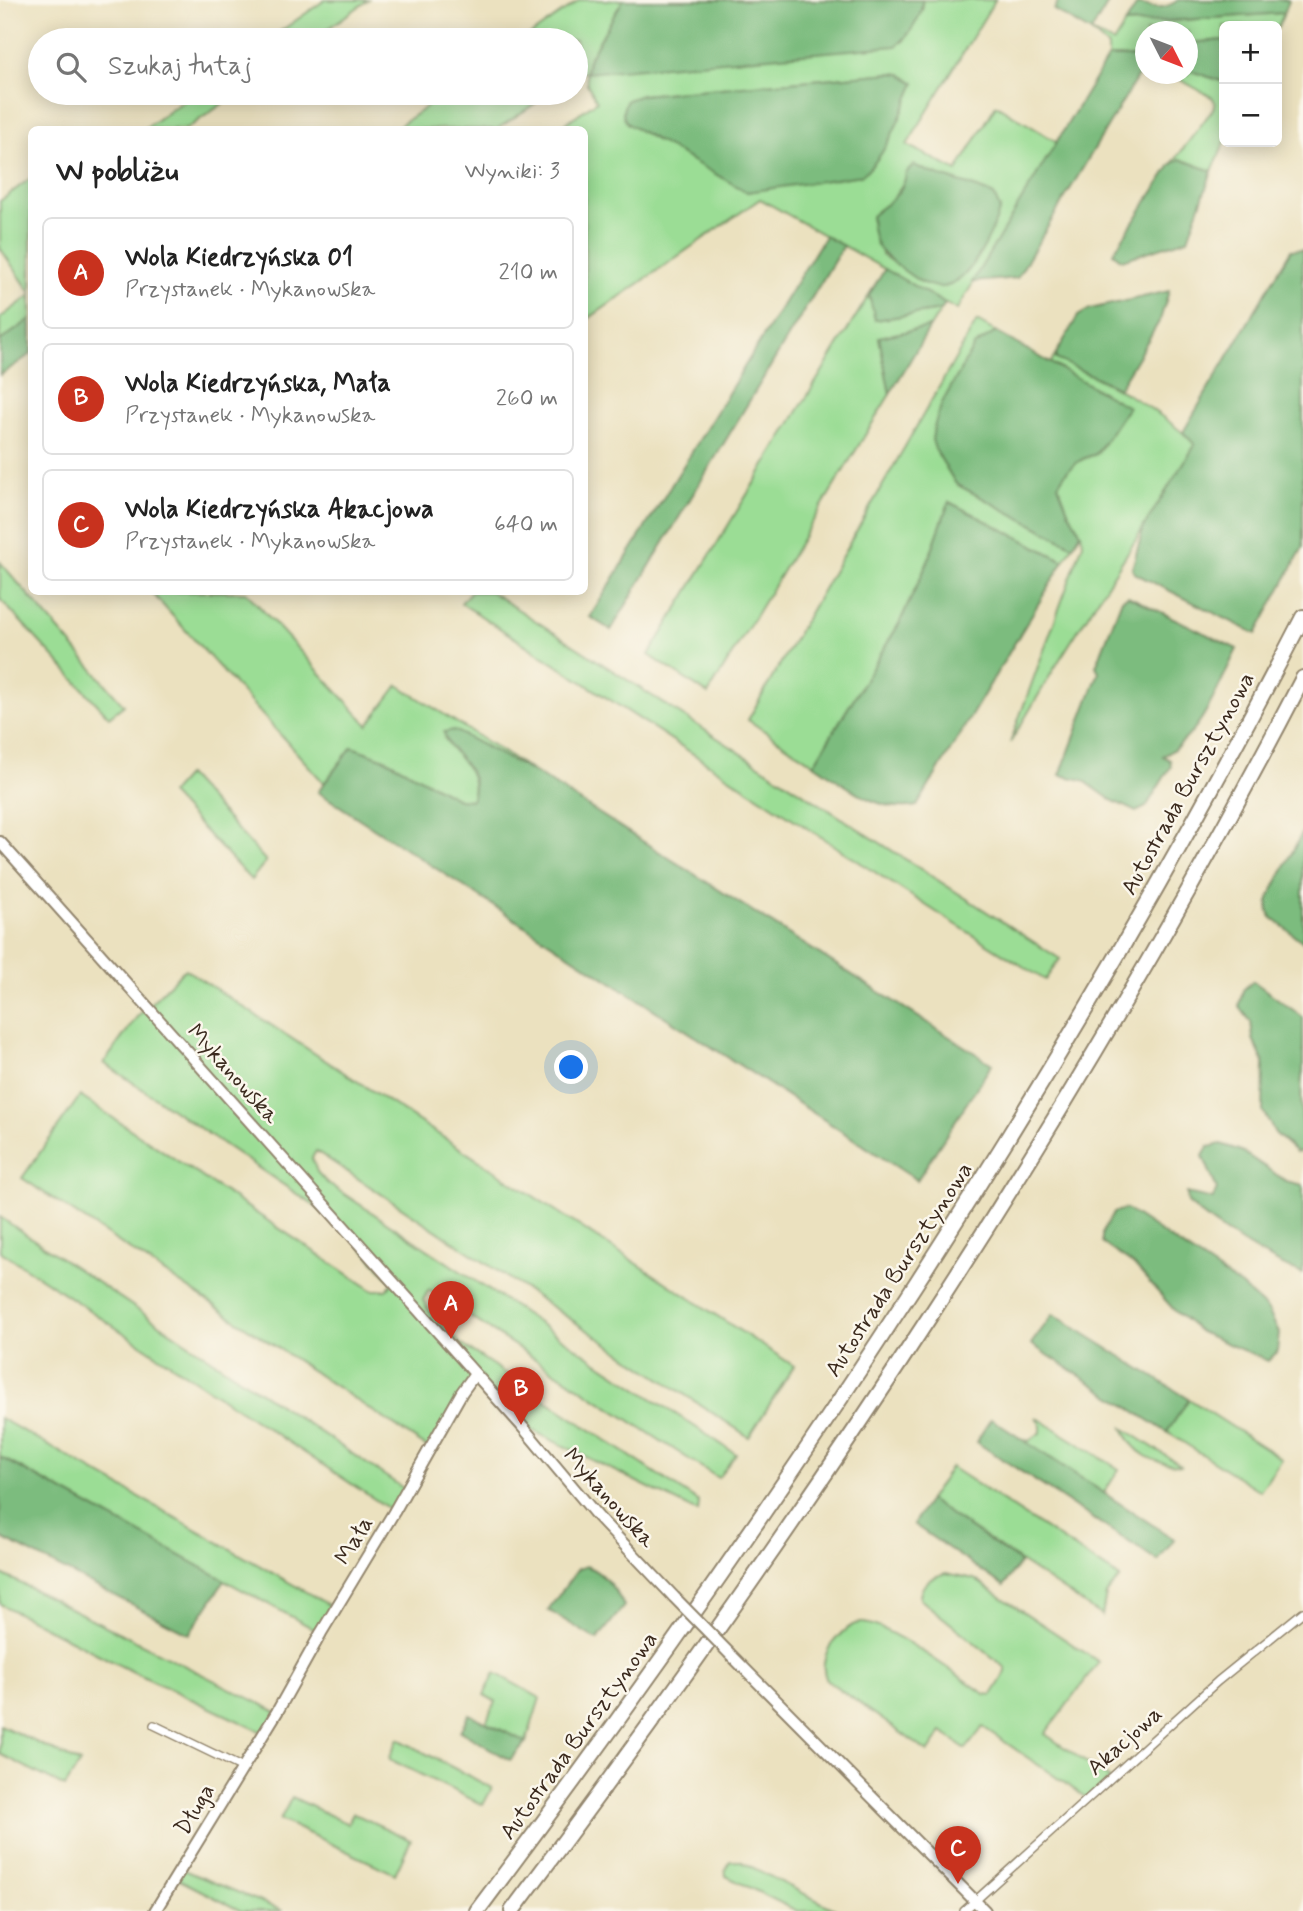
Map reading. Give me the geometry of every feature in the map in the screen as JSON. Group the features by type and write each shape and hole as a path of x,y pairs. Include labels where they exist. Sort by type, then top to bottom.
{"highway":[{"name":"Autostrada Bursztynowa","path":"477,1911 727,1566 832,1414 916,1285 1003,1147 1122,948 1221,772 1303,617"},
{"path":"512,1911 754,1578 956,1276 1041,1139 1208,855 1303,678"}],"main road":[{"name":"Mykanowska","path":"0,842 475,1374 597,1517 985,1911"},
{"name":"Mała","path":"267,1728 475,1374"},
{"name":"Długa","path":"155,1911 267,1728"}],"street":[{"name":"Akacjowa","path":"964,1911 1218,1681 1303,1612"},
{"path":"154,1726 243,1768"}],"green space":[{"path":"325,0 368,0 329,28 285,28"},
{"path":"580,0 623,0 588,60 588,28 540,28"},
{"path":"623,0 922,0 914,25 896,46 588,73 588,60"},
{"path":"922,0 995,0 907,145 957,171 996,105 1057,142 957,310 760,199 588,319 588,126 561,126 597,101 588,86 588,72 903,42 923,8","holes":["901,74 781,186 747,192 628,124 641,95","914,166 993,195 1000,209 922,283 882,255 877,211 891,202"]},
{"path":"1059,0 1110,0 1091,32 1054,10"},
{"path":"1178,0 1289,1 1284,13 1135,21 1135,23 1125,24 1137,4 1163,7"},
{"path":"1284,13 1280,21 1219,21 1219,40 1198,42 1198,21 1168,21"},
{"path":"1135,23 1135,57 1108,57 1108,47 1091,32 1113,43 1125,24"},
{"path":"1219,40 1219,80 1198,73 1198,42"},
{"path":"1108,57 1135,57 1135,81 1017,278 972,282"},
{"path":"1198,73 1219,80 1219,147 1223,147 1212,171 1180,159 1171,165 1213,109 1213,98 1188,84 1198,84"},
{"path":"901,74 915,83 886,146 862,175 747,192 628,124 623,116 627,100 641,95"},
{"path":"178,105 221,105 190,126 148,126"},
{"path":"429,105 533,105 502,126 398,126"},
{"path":"1180,159 1212,171 1188,239 1122,260 1113,253 1171,165"},
{"path":"914,165 994,195 1000,209 978,257 970,269 951,285 935,287 915,278 882,252 875,241 871,216 898,193 906,173"},
{"path":"28,180 28,289 0,248 0,201"},
{"path":"825,236 843,246 611,630 590,617"},
{"path":"1303,249 1303,547 1256,634 1134,573 1132,569 1144,526 1195,445 1183,432 1291,250"},
{"path":"885,269 945,304 941,310 875,320 869,295"},
{"path":"1169,291 1160,320 1119,388 1056,359 1057,352 1078,316 1090,309"},
{"path":"869,295 876,320 941,310 930,327 879,337 890,394 708,694 649,655"},
{"path":"28,297 28,321 0,341 0,318"},
{"path":"28,321 28,356 0,375 0,341"},
{"path":"977,321 996,332 974,346 935,449 956,484 1073,546 1064,561 949,502 927,564 899,624 814,764 748,720"},
{"path":"930,327 890,394 879,337"},
{"path":"996,332 1128,407 1096,454 1074,465 1058,485 1069,513 1081,533 1073,546 956,484 935,449 932,440 942,403 974,346"},
{"path":"1057,352 1057,359 1148,407 1196,445 1010,743 1083,543 1081,533 1069,513 1058,485 1074,465 1097,454 1128,407 1051,363"},
{"path":"949,502 1064,561 917,806 889,806 862,796 814,764 899,624 927,564"},
{"path":"0,562 124,705 109,717 0,599"},
{"path":"154,595 249,595 368,725 398,685 542,777 485,746 445,739 471,775 471,800 458,799 385,759 352,747 324,783"},
{"path":"468,595 496,595 1060,959 1045,980 461,603"},
{"path":"1128,596 1237,649 1208,709 1188,736 1163,756 1170,760 1171,766 1146,807 1136,812 1111,800 1083,780 1060,775 1099,672 1096,666 1122,599"},
{"path":"454,730 542,777 992,1064 917,1180 318,792 352,747 385,759 458,799 471,800 474,789 470,772 452,749 444,732"},
{"path":"187,775 266,861 251,880 170,794"},
{"path":"1303,831 1303,942 1271,917 1268,910 1269,898"},
{"path":"185,969 794,1366 749,1437 316,1151 312,1158 317,1172 326,1182 736,1454 718,1478 429,1290 423,1300 461,1344 699,1502 698,1512 521,1425 475,1375 430,1449 22,1178 80,1096 372,1290 386,1290 393,1283 341,1224 104,1063 137,1017"},
{"path":"1253,981 1303,1017 1303,1151 1296,1152 1275,1133 1263,1111 1264,1063 1253,1039 1251,1022 1239,1006 1243,990"},
{"path":"1221,1144 1241,1151 1286,1181 1303,1185 1303,1274 1243,1243 1188,1203 1187,1193 1213,1199 1217,1189 1203,1156 1208,1147"},
{"path":"1126,1209 1241,1286 1268,1310 1279,1333 1277,1352 1268,1361 1200,1332 1175,1311 1134,1265 1102,1243 1102,1233 1114,1212"},
{"path":"0,1217 406,1490 394,1512 0,1251"},
{"path":"1053,1314 1189,1399 1167,1432 1031,1344"},
{"path":"1189,1399 1282,1459 1260,1491 1167,1432"},
{"path":"1036,1417 1119,1469 1104,1493 1020,1438 1029,1441 1041,1432"},
{"path":"0,1418 336,1609 321,1633 0,1457"},
{"path":"991,1419 1174,1539 1158,1561 976,1442"},
{"path":"1123,1428 1182,1466 1162,1463 1146,1456 1133,1445"},
{"path":"0,1457 225,1580 189,1634 0,1537"},
{"path":"951,1467 1120,1578 1106,1594 1102,1616 929,1500"},
{"path":"929,1500 1020,1562 1004,1586 913,1524"},
{"path":"586,1566 609,1583 624,1606 597,1640 548,1610 578,1569"},
{"path":"0,1573 277,1712 264,1733 125,1668 0,1604"},
{"path":"946,1573 974,1579 1099,1662 1045,1734 1110,1779 1088,1799 983,1727 966,1749 942,1732 928,1752 827,1680 824,1667 829,1649 844,1631 860,1623 904,1640 985,1694 992,1695 1006,1668 920,1599 922,1589 928,1582"},
{"path":"495,1673 540,1698 526,1742 486,1723 495,1701 484,1695"},
{"path":"469,1714 526,1742 510,1760 460,1731"},
{"path":"0,1725 80,1763 65,1787 0,1754"},
{"path":"398,1739 492,1788 483,1805 389,1759"},
{"path":"292,1797 348,1824 353,1813 411,1840 395,1874 280,1820"},
{"path":"730,1861 740,1861 838,1911 797,1911 726,1876 725,1870"},
{"path":"181,1869 283,1911 241,1911 176,1878"}],"place":[{"name":"Wola Kiedrzyńska 01","path":"451,1339"},
{"name":"Wola Kiedrzyńska, Mała","path":"521,1425"},
{"name":"Wola Kiedrzyńska Akacjowa","path":"958,1884"}]}
